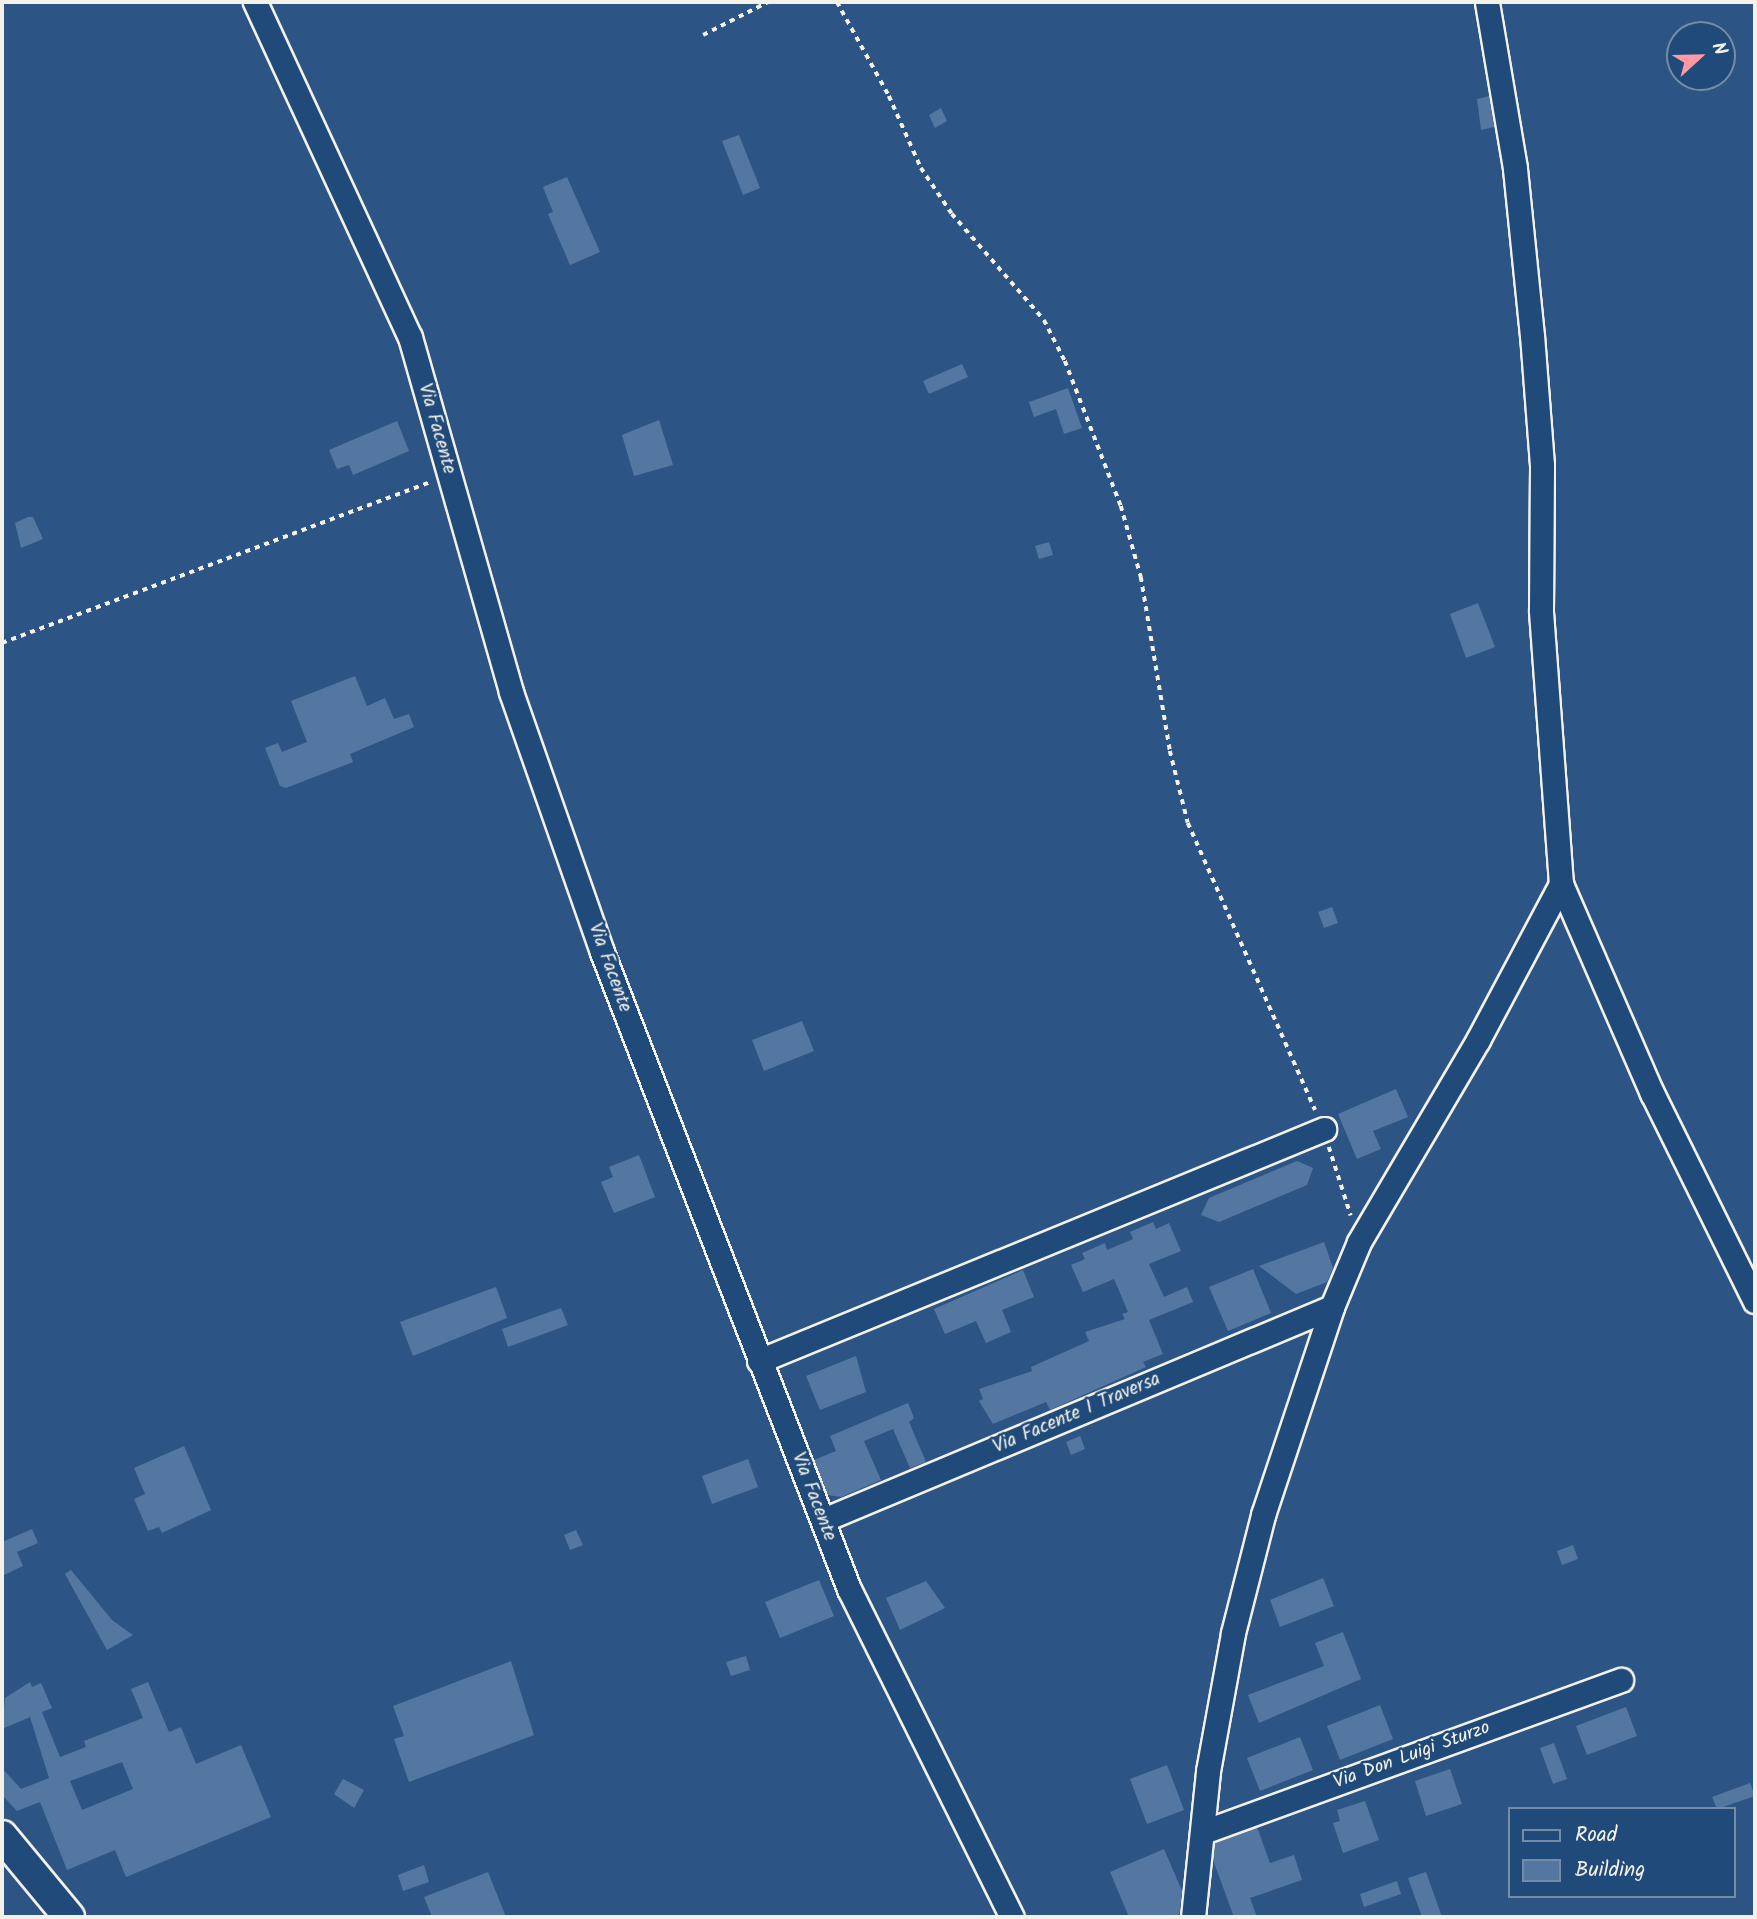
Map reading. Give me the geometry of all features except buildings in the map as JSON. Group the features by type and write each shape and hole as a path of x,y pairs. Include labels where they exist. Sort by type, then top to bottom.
{"main road":[{"path":"2,1836 69,1917"}],"street":[{"name":"Via Facente","path":"255,2 410,337 511,692 603,952 822,1521 849,1589 1012,1917"},
{"path":"1487,2 1515,168 1532,336 1542,465 1541,610 1561,884 1652,1093 1755,1301"},
{"path":"1193,1917 1218,1704 1264,1515 1332,1307 1359,1242 1478,1041 1561,884"},
{"path":"759,1361 1324,1129"},
{"name":"Via Facente I Traversa","path":"822,1521 1332,1307"},
{"name":"Via Don Luigi Sturzo","path":"1202,1832 1621,1680"}],"path":[{"path":"703,35 768,2"},
{"path":"837,2 889,96 921,168 952,214 1044,320 1065,361 1121,506 1141,577 1170,751 1188,823 1324,1129 1359,1242"},
{"path":"2,643 449,475"}]}
